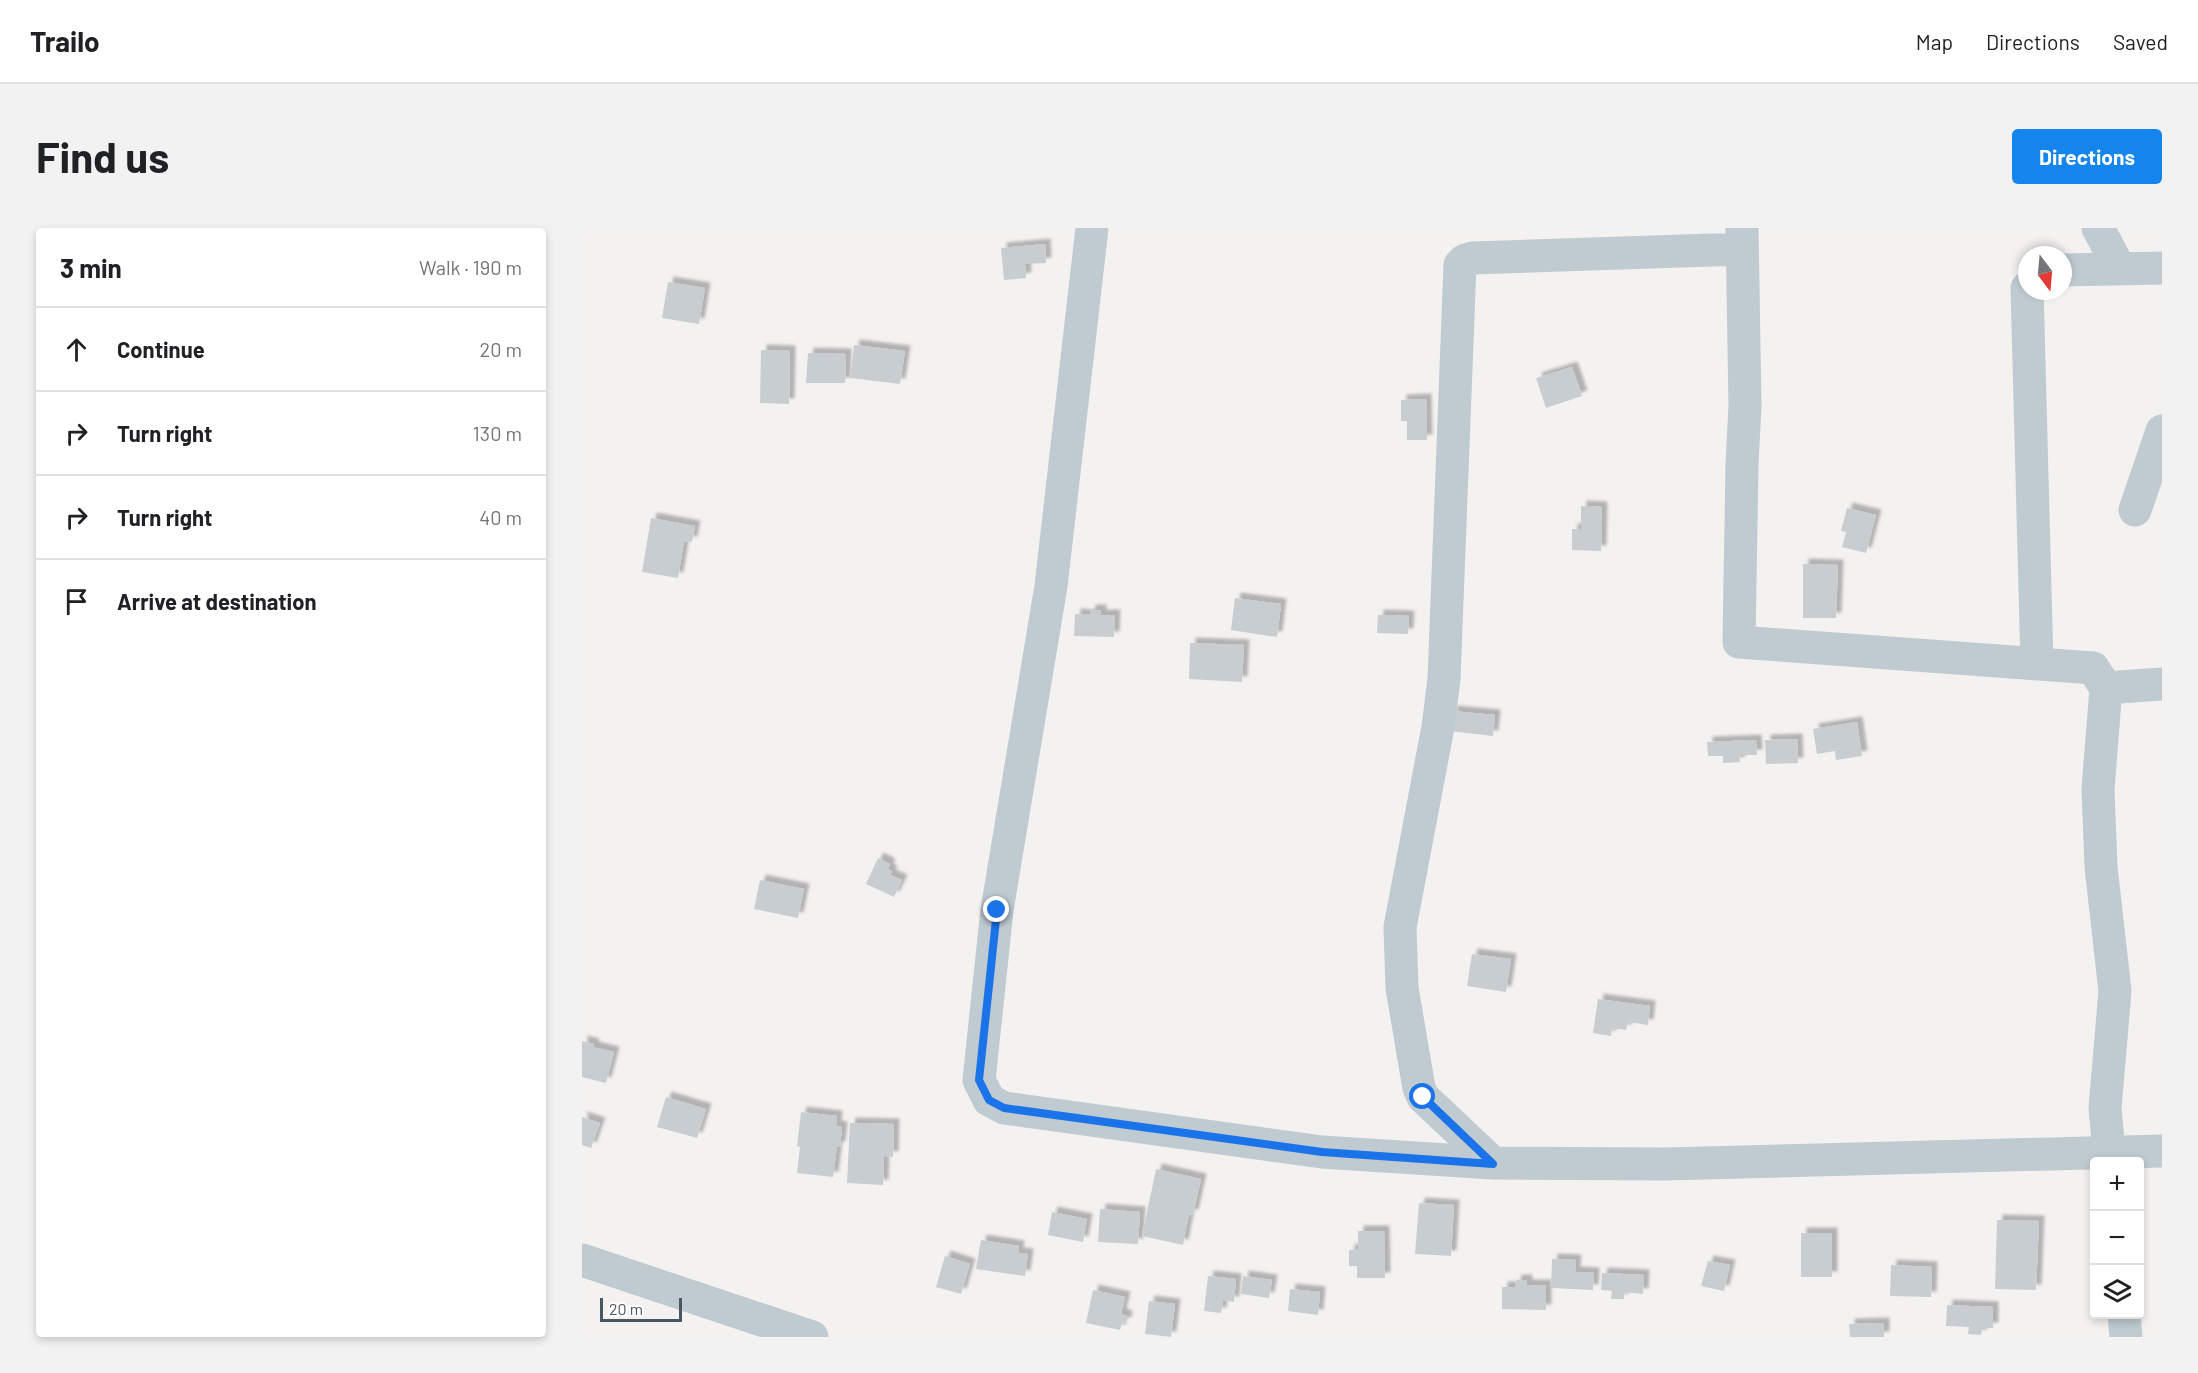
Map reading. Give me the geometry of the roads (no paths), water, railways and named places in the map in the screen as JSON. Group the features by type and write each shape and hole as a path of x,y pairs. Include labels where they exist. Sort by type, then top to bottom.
{"street":[{"path":"1092,228 1051,586 997,910 979,1080 989,1100 1004,1108 1322,1152 1493,1164 1665,1164 2090,1157"},
{"path":"2098,228 2120,269"},
{"path":"1493,1164 1423,1097 1419,1088 1402,988 1401,965 1401,927 1438,727 1444,679 1460,266 1465,260 1472,258 1742,238 1745,406 1739,642 2093,668 2106,688 2098,789 2101,867 2115,992 2105,1108 2110,1157 2162,1151"},
{"path":"2072,270 2162,268"},
{"path":"2027,300 2037,664"},
{"path":"2135,510 2162,431"},
{"path":"2106,688 2162,684"},
{"path":"582,1260 812,1337"},
{"path":"2124,1319 2126,1337"}]}
